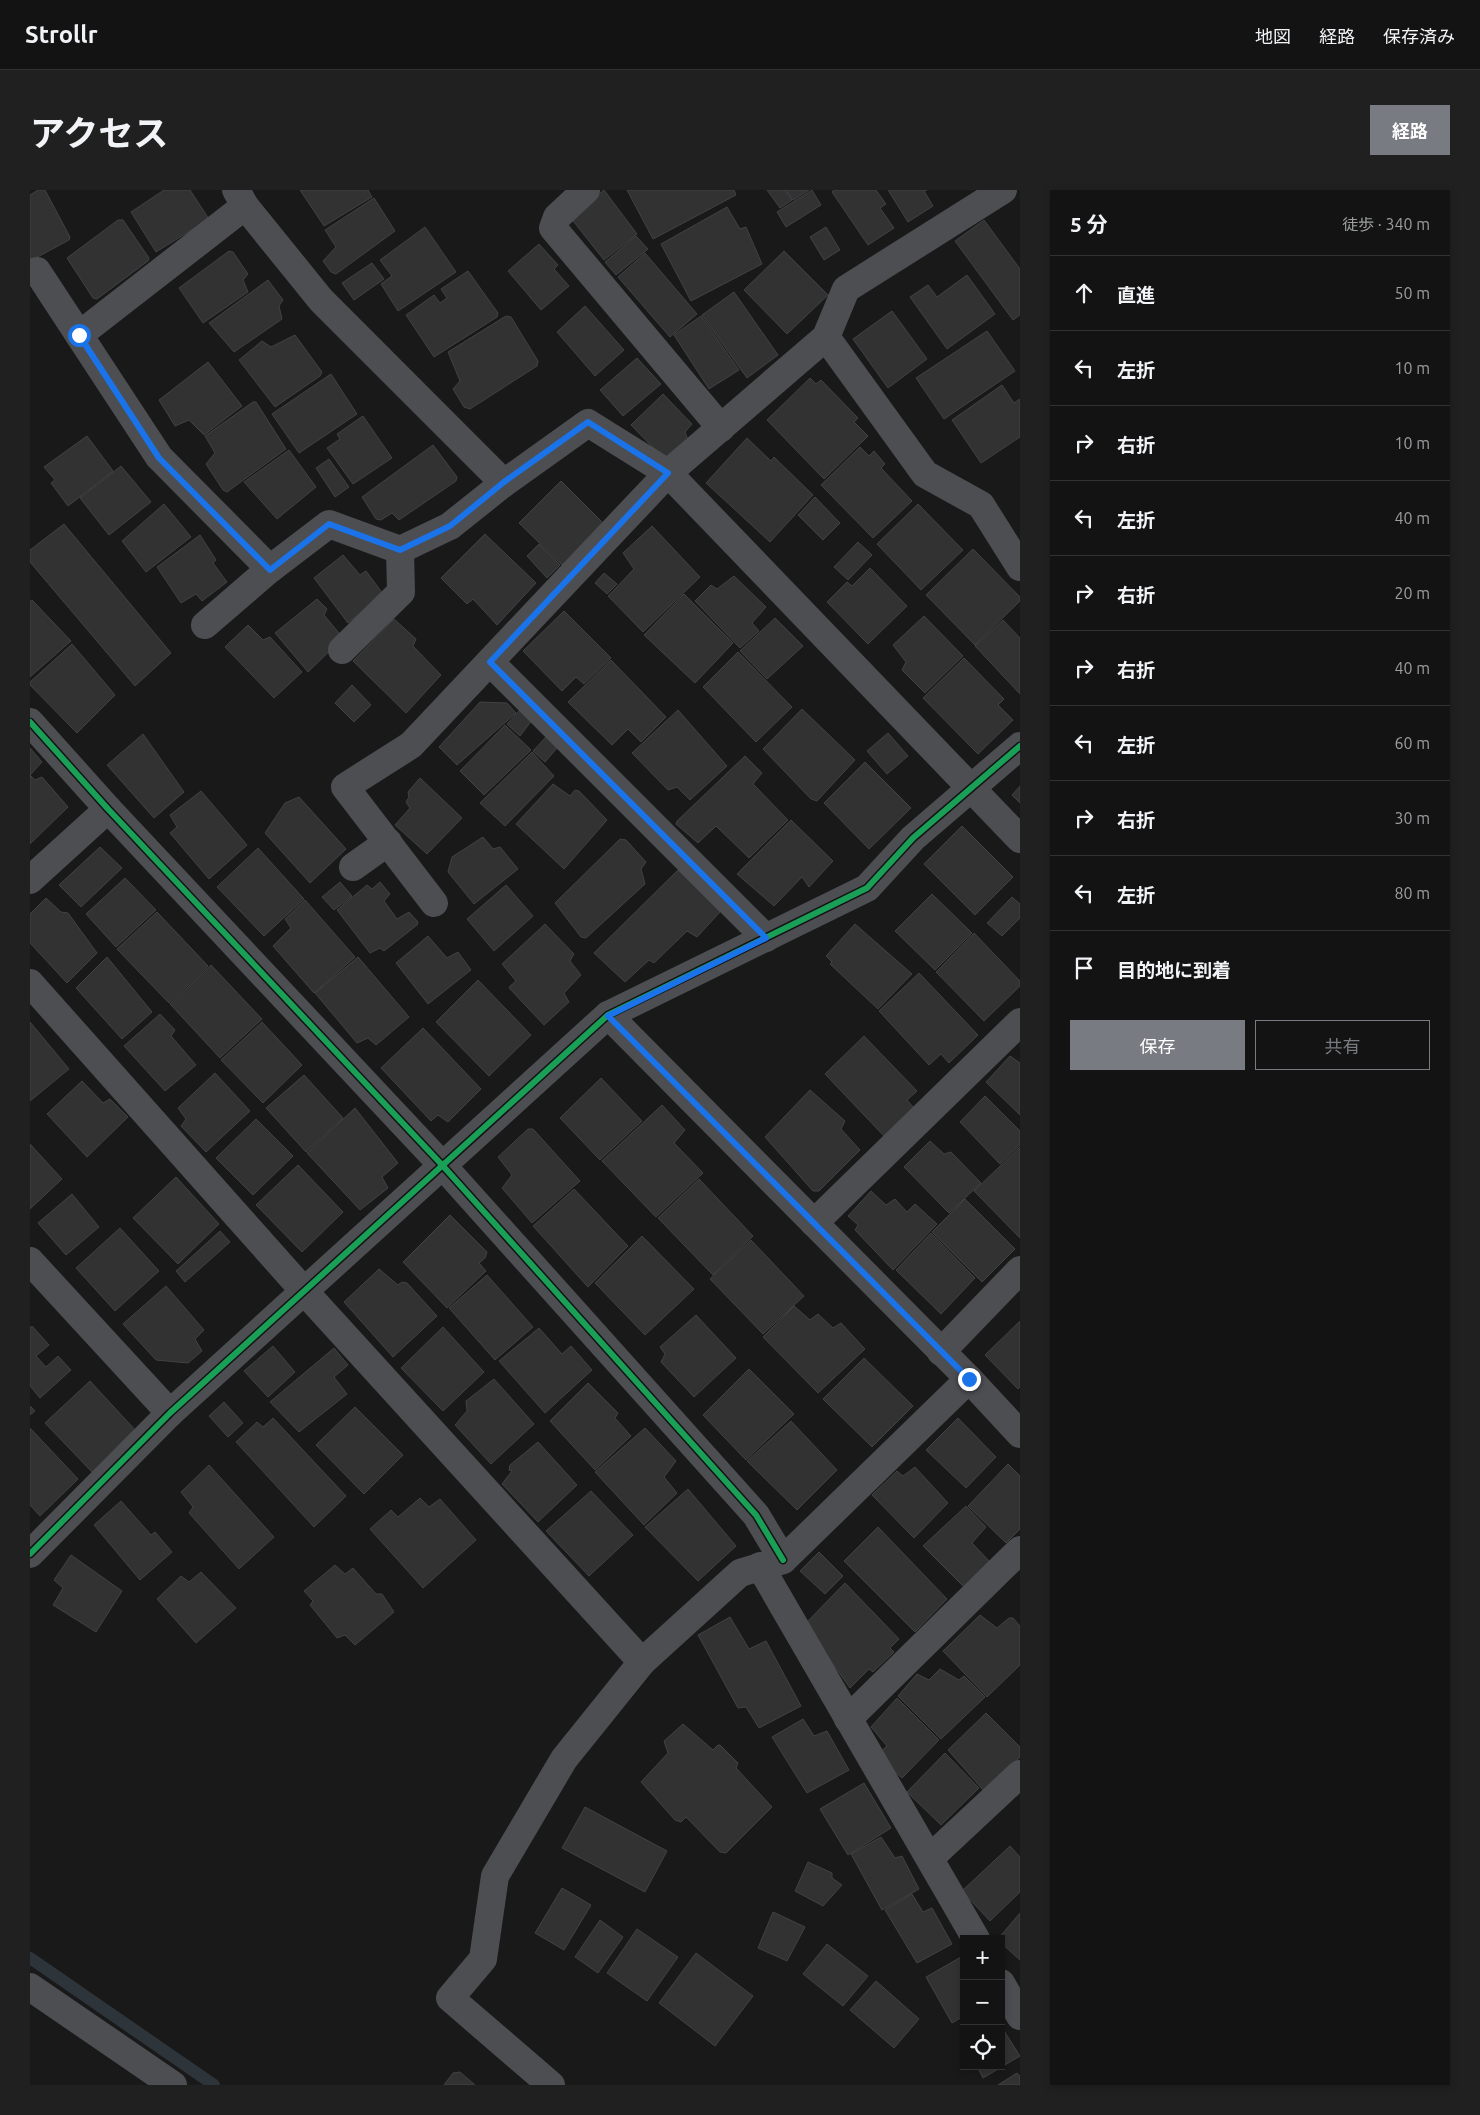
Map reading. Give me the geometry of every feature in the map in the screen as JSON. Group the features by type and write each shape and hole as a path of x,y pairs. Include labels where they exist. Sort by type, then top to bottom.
{"street":[{"path":"586,190 557,217 553,228 721,428"},
{"path":"434,903 346,787 411,745 668,473 826,337 846,289 1003,190"},
{"path":"79,335 240,198 321,300 504,482"},
{"path":"37,271 159,458 270,570"},
{"path":"826,337 925,474 981,505 1020,567"},
{"path":"205,625 270,570 329,524 400,550 450,526 504,482 588,422 668,473 1020,839"},
{"path":"342,650 401,592 400,550"},
{"path":"490,662 766,938"},
{"path":"30,722 108,809 443,1166 756,1515 772,1563 848,1719 974,1935"},
{"path":"30,1554 170,1413 608,1016 867,888 913,838 1020,746"},
{"path":"30,880 108,809"},
{"path":"353,867 388,842"},
{"path":"30,982 304,1291 642,1662"},
{"path":"608,1016 969,1379 1020,1434"},
{"path":"814,1224 1020,1022"},
{"path":"942,1352 1020,1270"},
{"path":"34,1273 170,1413"},
{"path":"551,2085 450,1998 483,1959 495,1876 564,1760 642,1662 740,1573 772,1563 969,1379"},
{"path":"848,1719 1020,1550"},
{"path":"930,1858 1020,1774"},
{"path":"30,1987 173,2085"},
{"path":"1005,1990 1020,2014"}],"building":[{"path":"38,190 45,190 70,237 69,240 30,261 30,195"},
{"path":"164,190 190,190 209,219 156,252 131,212"},
{"path":"300,190 368,190 372,197 324,226"},
{"path":"604,190 637,234 604,260 570,217"},
{"path":"627,190 734,190 736,195 653,239"},
{"path":"767,190 785,190 792,200 780,208"},
{"path":"786,190 809,190 793,200"},
{"path":"812,190 821,205 786,227 777,212"},
{"path":"834,190 876,190 886,204 880,208 894,228 868,245 832,192"},
{"path":"888,190 927,190 924,191 933,206 908,222"},
{"path":"374,198 395,231 336,274 331,272 323,261 336,247 325,230"},
{"path":"727,207 740,229 746,227 762,264 691,301 661,244"},
{"path":"118,220 123,220 149,258 148,261 97,299 93,298 67,258"},
{"path":"984,220 1020,269 1020,315 1013,320 955,241"},
{"path":"425,227 456,272 398,311 381,284 392,276 380,260"},
{"path":"826,227 840,250 824,260 810,237"},
{"path":"636,236 648,249 616,275 605,262"},
{"path":"539,244 558,265 554,269 569,286 541,310 508,271"},
{"path":"229,251 233,252 248,274 243,280 248,292 203,323 179,288"},
{"path":"784,251 828,295 787,334 744,290"},
{"path":"645,253 697,314 670,337 618,277"},
{"path":"372,263 384,279 354,300 342,283"},
{"path":"468,271 498,313 497,317 434,357 406,315 434,295 440,303 447,298 441,289"},
{"path":"967,275 995,314 947,349 910,297 928,285 937,297"},
{"path":"268,280 283,300 279,306 282,319 234,352 209,323"},
{"path":"734,292 778,355 747,378 702,315"},
{"path":"585,306 624,350 595,376 557,332"},
{"path":"892,311 927,359 888,388 853,339"},
{"path":"506,316 511,317 538,361 537,366 470,409 464,407 453,389 460,381 448,352"},
{"path":"701,316 739,370 709,389 674,335"},
{"path":"987,331 1015,371 944,419 916,378"},
{"path":"295,335 322,372 320,376 275,407 239,360 262,341 271,347"},
{"path":"637,358 661,384 623,416 600,390"},
{"path":"208,362 242,406 204,435 189,420 175,426 159,400"},
{"path":"331,374 357,414 299,453 272,414"},
{"path":"810,378 816,384 821,380 858,418 854,422 868,436 824,479 767,420"},
{"path":"1002,385 1014,403 1020,399 1020,437 981,463 952,420"},
{"path":"663,394 692,424 685,432 688,440 665,460 631,425"},
{"path":"253,402 256,402 286,449 227,492 223,490 206,464 215,453 205,436"},
{"path":"363,416 392,458 353,484 327,448 340,439 337,434"},
{"path":"87,436 113,471 68,506 51,483 55,480 44,467"},
{"path":"747,438 771,461 774,457 813,495 770,542 706,483"},
{"path":"433,445 457,477 456,481 399,520 392,513 381,520 376,519 362,497"},
{"path":"860,447 869,456 874,451 885,464 881,468 912,501 873,538 821,485"},
{"path":"289,450 316,487 277,519 244,482"},
{"path":"329,459 349,487 335,497 316,468"},
{"path":"121,466 151,502 109,535 80,498"},
{"path":"561,481 603,523 562,565 519,523"},
{"path":"815,497 840,523 823,540 798,515"},
{"path":"164,504 191,537 146,572 122,541"},
{"path":"918,504 963,550 921,590 877,544"},
{"path":"64,524 171,653 135,686 30,562 30,550"},
{"path":"652,526 700,577 643,632 608,596 634,569 623,553"},
{"path":"485,534 536,583 497,625 473,599 467,604 441,578"},
{"path":"200,535 216,560 213,563 227,582 202,601 196,594 181,603 157,567"},
{"path":"858,542 872,555 848,580 834,567"},
{"path":"539,544 560,565 547,578 527,556"},
{"path":"973,549 1020,597 1020,601 975,645 926,595"},
{"path":"343,555 360,575 366,571 383,594 348,623 314,578"},
{"path":"870,568 907,606 868,644 827,602 847,582 852,586"},
{"path":"604,573 617,584 607,594 595,583"},
{"path":"734,576 766,607 752,623 759,631 740,648 695,601 711,585 717,589"},
{"path":"684,594 733,643 695,683 644,635"},
{"path":"317,599 327,609 324,615 343,638 308,672 275,633"},
{"path":"32,600 71,641 30,677 30,601"},
{"path":"564,611 611,658 584,684 576,677 562,691 523,651"},
{"path":"924,616 963,656 925,693 902,670 906,662 893,645"},
{"path":"775,618 803,646 767,679 740,651"},
{"path":"394,619 416,639 413,646 441,675 406,713 353,661"},
{"path":"1003,620 1020,638 1020,694 975,646"},
{"path":"248,625 263,640 270,637 302,672 274,698 225,647"},
{"path":"72,644 115,695 77,733 30,685 30,682"},
{"path":"738,652 792,707 756,742 703,687"},
{"path":"964,658 1004,699 998,705 1013,720 978,754 923,698"},
{"path":"611,660 666,717 641,742 628,729 612,745 568,702"},
{"path":"352,685 371,705 354,722 335,703"},
{"path":"480,702 507,703 516,713 457,765 439,747"},
{"path":"802,709 855,760 817,801 811,799 763,749"},
{"path":"520,710 532,720 520,736 507,724"},
{"path":"678,710 727,766 690,800 677,787 668,790 632,753"},
{"path":"505,725 531,750 484,795 460,771"},
{"path":"888,733 908,756 887,774 867,751"},
{"path":"143,734 184,792 154,818 107,765"},
{"path":"546,737 557,748 545,762 533,751"},
{"path":"30,748 42,762 30,775"},
{"path":"532,752 554,776 505,826 480,803"},
{"path":"745,756 762,773 753,784 788,820 749,858 716,826 698,843 676,824"},
{"path":"865,762 911,808 869,849 824,803"},
{"path":"30,775 35,780 42,777 68,807 30,844"},
{"path":"420,778 462,818 427,854 395,825 410,808 406,802 409,797 408,792"},
{"path":"553,784 570,796 575,790 579,791 607,820 564,869 516,824"},
{"path":"1020,786 1020,803 1012,795"},
{"path":"201,791 247,845 209,879 170,833 177,827 170,815"},
{"path":"299,797 346,849 310,883 265,833 285,803"},
{"path":"791,820 833,861 809,887 802,877 774,906 737,874"},
{"path":"962,826 1013,877 975,915 924,864"},
{"path":"483,837 493,849 500,847 518,869 474,904 448,872 452,857"},
{"path":"620,839 626,840 646,862 641,869 645,884 586,938 581,937 555,903"},
{"path":"100,847 122,868 81,907 59,885"},
{"path":"258,848 304,899 264,936 217,887"},
{"path":"678,870 720,912 697,937 687,931 654,963 649,960 625,982 594,953"},
{"path":"125,878 156,910 116,947 86,914"},
{"path":"340,882 352,896 334,910 322,897"},
{"path":"380,882 390,894 384,901 397,919 409,912 418,922 417,925 384,951 380,948 370,953 337,910 367,885 372,889"},
{"path":"506,885 533,916 494,951 467,919"},
{"path":"932,894 972,933 935,970 895,931"},
{"path":"1012,897 1020,904 1020,918 1002,936 987,923"},
{"path":"46,898 61,912 68,913 97,953 67,983 30,943 30,914"},
{"path":"305,900 355,957 314,993 273,946 291,928 285,919"},
{"path":"157,912 208,966 169,1003 117,949"},
{"path":"545,924 574,954 570,961 581,975 564,993 569,1002 544,1025 510,989 509,987 516,981 502,964"},
{"path":"855,924 912,974 878,1009 830,964 832,962 826,956"},
{"path":"974,933 1020,981 1020,986 984,1021 936,972"},
{"path":"428,936 447,958 458,952 471,970 428,1004 396,963"},
{"path":"107,957 152,1012 122,1039 76,988"},
{"path":"358,957 409,1017 376,1045 368,1038 357,1043 315,993"},
{"path":"211,965 262,1019 220,1058 170,1004"},
{"path":"919,973 978,1035 949,1063 941,1054 929,1065 879,1011"},
{"path":"478,980 531,1035 489,1076 436,1022"},
{"path":"160,1014 175,1030 171,1036 196,1065 165,1091 124,1046"},
{"path":"30,1022 69,1069 30,1101"},
{"path":"262,1022 302,1065 263,1103 221,1060"},
{"path":"423,1028 481,1089 448,1122 438,1115 431,1121 381,1068"},
{"path":"864,1036 917,1091 907,1100 914,1108 884,1136 825,1074"},
{"path":"1010,1056 1020,1063 1020,1115 986,1082"},
{"path":"215,1073 250,1111 206,1152 181,1126 186,1119 178,1108"},
{"path":"304,1075 343,1118 306,1152 266,1108"},
{"path":"601,1078 642,1121 600,1160 560,1118"},
{"path":"82,1081 103,1103 110,1099 128,1117 87,1157 47,1114"},
{"path":"810,1090 845,1121 841,1129 860,1150 819,1191 813,1191 765,1137"},
{"path":"985,1096 1020,1131 1020,1145 1000,1164 960,1122"},
{"path":"662,1105 685,1130 674,1143 703,1173 656,1217 602,1161"},
{"path":"355,1108 398,1163 382,1177 388,1188 360,1210 307,1153"},
{"path":"256,1119 293,1156 253,1195 216,1158"},
{"path":"528,1129 533,1129 580,1181 532,1223 502,1188 512,1175 498,1157"},
{"path":"930,1141 944,1154 951,1152 981,1183 949,1213 904,1167"},
{"path":"30,1144 62,1179 30,1209"},
{"path":"1020,1147 1020,1238 974,1191"},
{"path":"298,1165 343,1212 302,1252 256,1205"},
{"path":"176,1177 219,1224 178,1264 133,1218"},
{"path":"699,1179 753,1236 713,1275 658,1218"},
{"path":"574,1189 628,1246 588,1287 533,1226"},
{"path":"871,1191 886,1205 895,1199 907,1212 915,1204 937,1224 893,1270 855,1230 858,1225 848,1216"},
{"path":"72,1194 99,1227 66,1255 38,1223"},
{"path":"965,1199 1015,1249 982,1282 932,1232"},
{"path":"450,1215 487,1252 485,1258 479,1263 486,1271 447,1308 403,1262"},
{"path":"120,1228 159,1271 115,1311 76,1268"},
{"path":"220,1231 230,1242 185,1282 176,1271"},
{"path":"931,1233 975,1278 941,1314 896,1270"},
{"path":"642,1236 694,1289 645,1335 595,1283"},
{"path":"751,1240 804,1296 763,1334 710,1279"},
{"path":"379,1269 398,1285 402,1282 407,1283 437,1316 393,1357 344,1302"},
{"path":"487,1275 533,1327 495,1360 449,1308"},
{"path":"166,1286 204,1330 195,1339 202,1351 188,1363 156,1360 123,1324"},
{"path":"794,1306 810,1320 818,1314 833,1328 841,1323 865,1349 818,1393 763,1337"},
{"path":"696,1315 736,1358 694,1397 661,1362 665,1354 660,1347"},
{"path":"1020,1321 1020,1387 1018,1389 985,1355"},
{"path":"32,1326 49,1345 36,1356 46,1367 58,1356 71,1370 40,1398 30,1386 30,1328"},
{"path":"443,1327 484,1372 443,1411 401,1368"},
{"path":"539,1328 562,1354 571,1346 592,1370 545,1413 499,1361"},
{"path":"273,1346 295,1372 268,1397 244,1371"},
{"path":"334,1348 348,1365 334,1377 347,1394 299,1432 270,1402"},
{"path":"864,1358 913,1406 872,1447 823,1399"},
{"path":"749,1369 794,1414 746,1460 703,1415"},
{"path":"494,1379 534,1424 491,1464 455,1425 467,1411 466,1401"},
{"path":"90,1381 137,1432 93,1473 45,1423"},
{"path":"588,1383 618,1413 615,1418 631,1436 595,1470 550,1421"},
{"path":"224,1402 243,1423 228,1437 209,1416"},
{"path":"30,1406 35,1411 30,1415"},
{"path":"355,1407 403,1455 364,1494 316,1445"},
{"path":"273,1418 346,1496 314,1527 236,1442 257,1422 263,1427"},
{"path":"958,1418 996,1457 966,1488 926,1450"},
{"path":"791,1421 837,1470 797,1510 747,1461"},
{"path":"30,1428 78,1479 40,1516 30,1505"},
{"path":"645,1428 676,1461 664,1477 677,1493 644,1525 595,1472"},
{"path":"538,1442 577,1485 538,1522 502,1484 512,1471 509,1470 510,1465"},
{"path":"1008,1464 1020,1476 1020,1529 1006,1543 968,1506"},
{"path":"209,1465 274,1537 239,1569 189,1513 193,1507 181,1492"},
{"path":"915,1467 948,1503 914,1538 872,1495 897,1471 903,1476"},
{"path":"688,1489 736,1546 698,1581 645,1527"},
{"path":"591,1491 633,1535 589,1576 546,1531"},
{"path":"420,1498 429,1507 440,1499 476,1540 423,1588 370,1529 391,1510 398,1517"},
{"path":"121,1501 151,1535 155,1532 172,1552 140,1580 94,1525"},
{"path":"966,1506 986,1527 972,1543 989,1561 965,1588 923,1546"},
{"path":"878,1527 947,1599 915,1632 844,1561"},
{"path":"819,1552 843,1576 825,1594 800,1571"},
{"path":"71,1555 122,1591 96,1632 53,1605 63,1588 54,1580"},
{"path":"335,1565 345,1574 353,1568 376,1594 382,1594 394,1612 355,1645 345,1635 337,1638 310,1605 313,1601 304,1591"},
{"path":"201,1572 236,1608 196,1643 157,1599 181,1576 189,1582"},
{"path":"845,1583 899,1639 890,1648 894,1652 873,1672 869,1669 850,1688 805,1624"},
{"path":"980,1615 997,1628 1009,1618 1013,1618 1020,1626 1020,1665 987,1697 943,1651"},
{"path":"730,1617 749,1649 766,1641 801,1706 759,1728 746,1707 738,1708 698,1635"},
{"path":"940,1669 959,1680 964,1676 985,1697 941,1739 898,1696 917,1674 929,1680"},
{"path":"897,1698 939,1740 902,1778 881,1760 880,1752 887,1746 871,1727"},
{"path":"986,1713 1020,1747 1020,1757 988,1791 984,1791 948,1750"},
{"path":"803,1719 814,1736 827,1731 849,1770 807,1793 772,1737"},
{"path":"683,1724 713,1750 720,1745 738,1763 736,1768 772,1807 726,1853 720,1852 686,1817 681,1822 675,1820 641,1782 668,1753 664,1741"},
{"path":"945,1753 979,1788 941,1825 907,1792"},
{"path":"864,1783 891,1828 848,1855 820,1809"},
{"path":"585,1807 667,1851 645,1892 562,1848"},
{"path":"881,1837 895,1858 902,1856 919,1889 882,1910 851,1854"},
{"path":"1010,1846 1020,1857 1020,1892 990,1921 962,1891"},
{"path":"808,1862 832,1873 832,1878 842,1885 823,1906 795,1891"},
{"path":"562,1888 591,1905 564,1950 535,1933"},
{"path":"912,1894 923,1912 932,1908 952,1944 917,1963 885,1910"},
{"path":"773,1912 805,1927 787,1961 758,1948"},
{"path":"1020,1913 1020,1960 1005,1947 1005,1935 1001,1935"},
{"path":"600,1920 623,1937 598,1973 575,1957"},
{"path":"637,1929 678,1957 647,2001 607,1973"},
{"path":"827,1944 868,1976 843,2006 803,1974"},
{"path":"696,1953 753,1996 715,2046 659,2003"},
{"path":"960,1958 960,2018 952,2023 926,1977"},
{"path":"876,1981 919,2019 894,2048 850,2010"},
{"path":"1005,2032 1020,2056 1005,2065"},
{"path":"979,2070 996,2070 983,2078"},
{"path":"460,2072 475,2085 444,2085 453,2073"},
{"path":"1017,2073 1020,2076 1020,2085 998,2085"}],"waterway":[{"path":"30,1958 214,2085"}],"cycle path":[{"path":"30,722 108,809 443,1166 756,1515 783,1560"},
{"path":"30,1554 170,1413 608,1015 867,888 913,838 1020,746"}],"route":[{"path":"79,335 159,458 270,570 329,524 400,550 450,526 504,482 588,422 668,473 490,662 766,938 608,1016 969,1379"}]}
